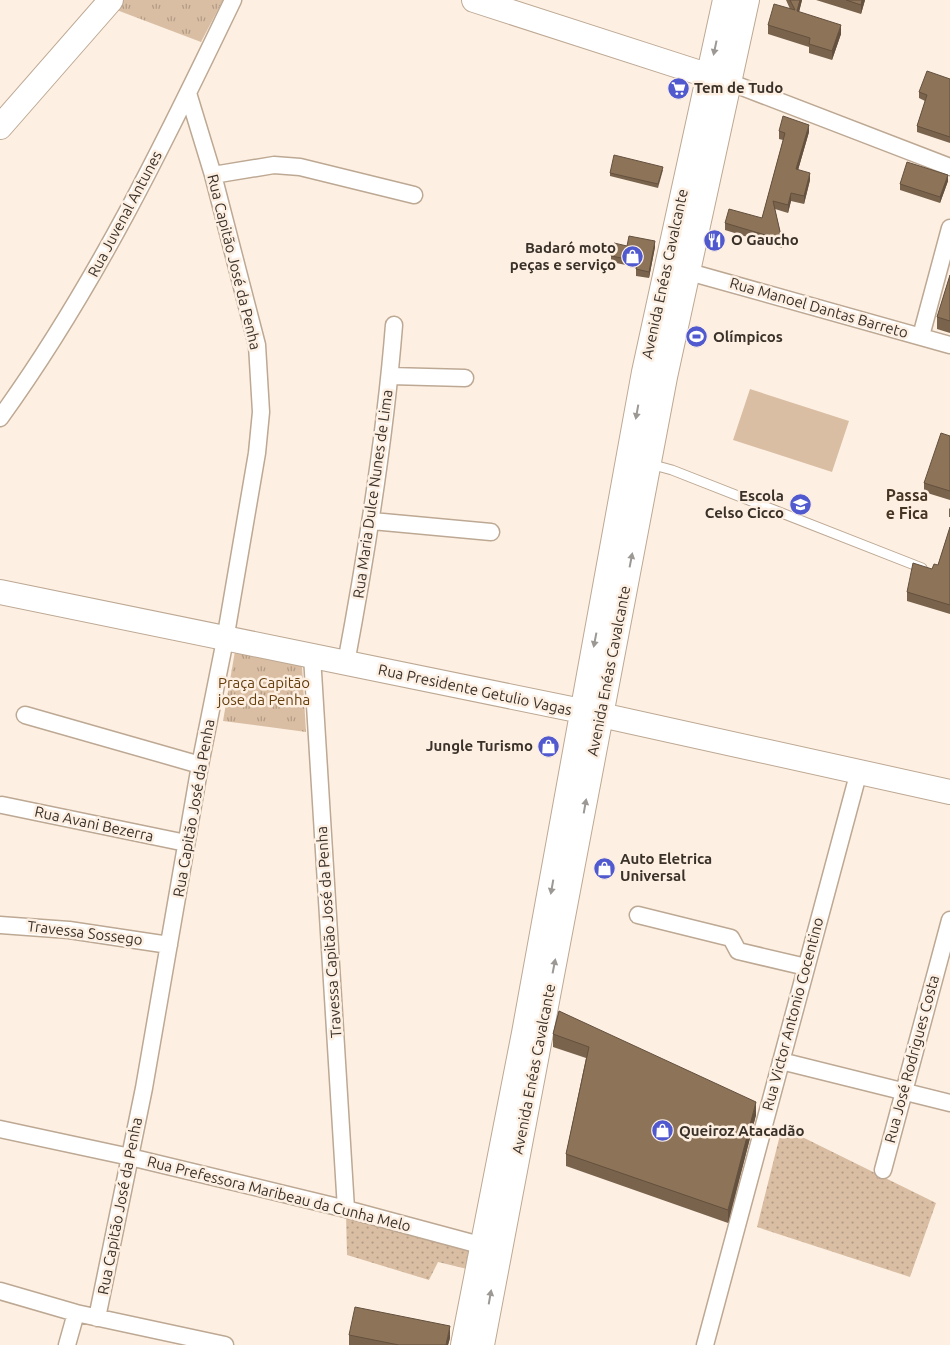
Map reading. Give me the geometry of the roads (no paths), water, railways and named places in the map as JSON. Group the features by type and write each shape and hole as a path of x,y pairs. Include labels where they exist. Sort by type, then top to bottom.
{"main road":[{"path":"0,127 111,0"},
{"path":"474,0 718,78"},
{"name":"Avenida Enéas Cavalcante","path":"612,604 650,464 655,374 689,272 718,78 725,0"},
{"name":"Avenida Enéas Cavalcante","path":"463,1345 490,1248 565,864 591,713 655,374 718,78 747,0"},
{"name":"Rua Presidente Getulio Vagas","path":"0,592 225,640 591,713 950,792"},
{"name":"Avenida Enéas Cavalcante","path":"482,1345 490,1248"}],"street":[{"name":"Rua Juvenal Antunes","path":"0,418 30,376 94,274 188,94 233,0"},
{"path":"718,78 950,167"},
{"name":"Rua Capitão José da Penha","path":"97,1318 130,1157 200,765 225,640 257,452 261,412 256,344 213,175 188,94"},
{"path":"213,175 274,165 291,166 414,195"},
{"path":"921,336 950,228"},
{"name":"Rua Manoel Dantas Barreto","path":"689,272 950,345"},
{"name":"Rua Maria Dulce Nunes de Lima","path":"346,663 372,521 390,376 394,325"},
{"path":"390,376 465,378"},
{"path":"372,521 491,532"},
{"name":"Travessa Capitão José da Penha","path":"312,656 346,1209"},
{"path":"25,715 200,765"},
{"name":"Rua Victor Antonio Cocentino","path":"705,1345 859,771"},
{"name":"Rua Avani Bezerra","path":"2,805 186,843"},
{"path":"638,915 731,938 738,952 806,967"},
{"name":"Rua José Rodrigues Costa","path":"883,1170 902,1091 950,920"},
{"name":"Travessa Sossego","path":"0,925 78,931 169,944"},
{"path":"781,1061 950,1103"},
{"name":"Rua Prefessora Maribeau da Cunha Melo","path":"0,1129 130,1157 346,1209 490,1248"},
{"path":"0,1291 76,1314 225,1345"},
{"path":"67,1345 76,1314"}],"lane":[{"path":"650,464 672,470 924,569"}],"place":[{"name":"Tem de Tudo","path":"678,88"},
{"name":"O Gaucho","path":"715,240"},
{"name":"Badaró moto peças e serviço","path":"632,257"},
{"name":"Olímpicos","path":"697,337"},
{"name":"Escola Celso Cicco","path":"800,505"},
{"name":"Jungle Turismo","path":"549,746"},
{"name":"Auto Eletrica Universal","path":"604,868"},
{"name":"Queiroz Atacadão","path":"663,1131"}],"district":[{"name":"Passa e Fica","path":"907,504"}],"park label":[{"name":"Praça Capitão jose da Penha","path":"264,692"}]}
